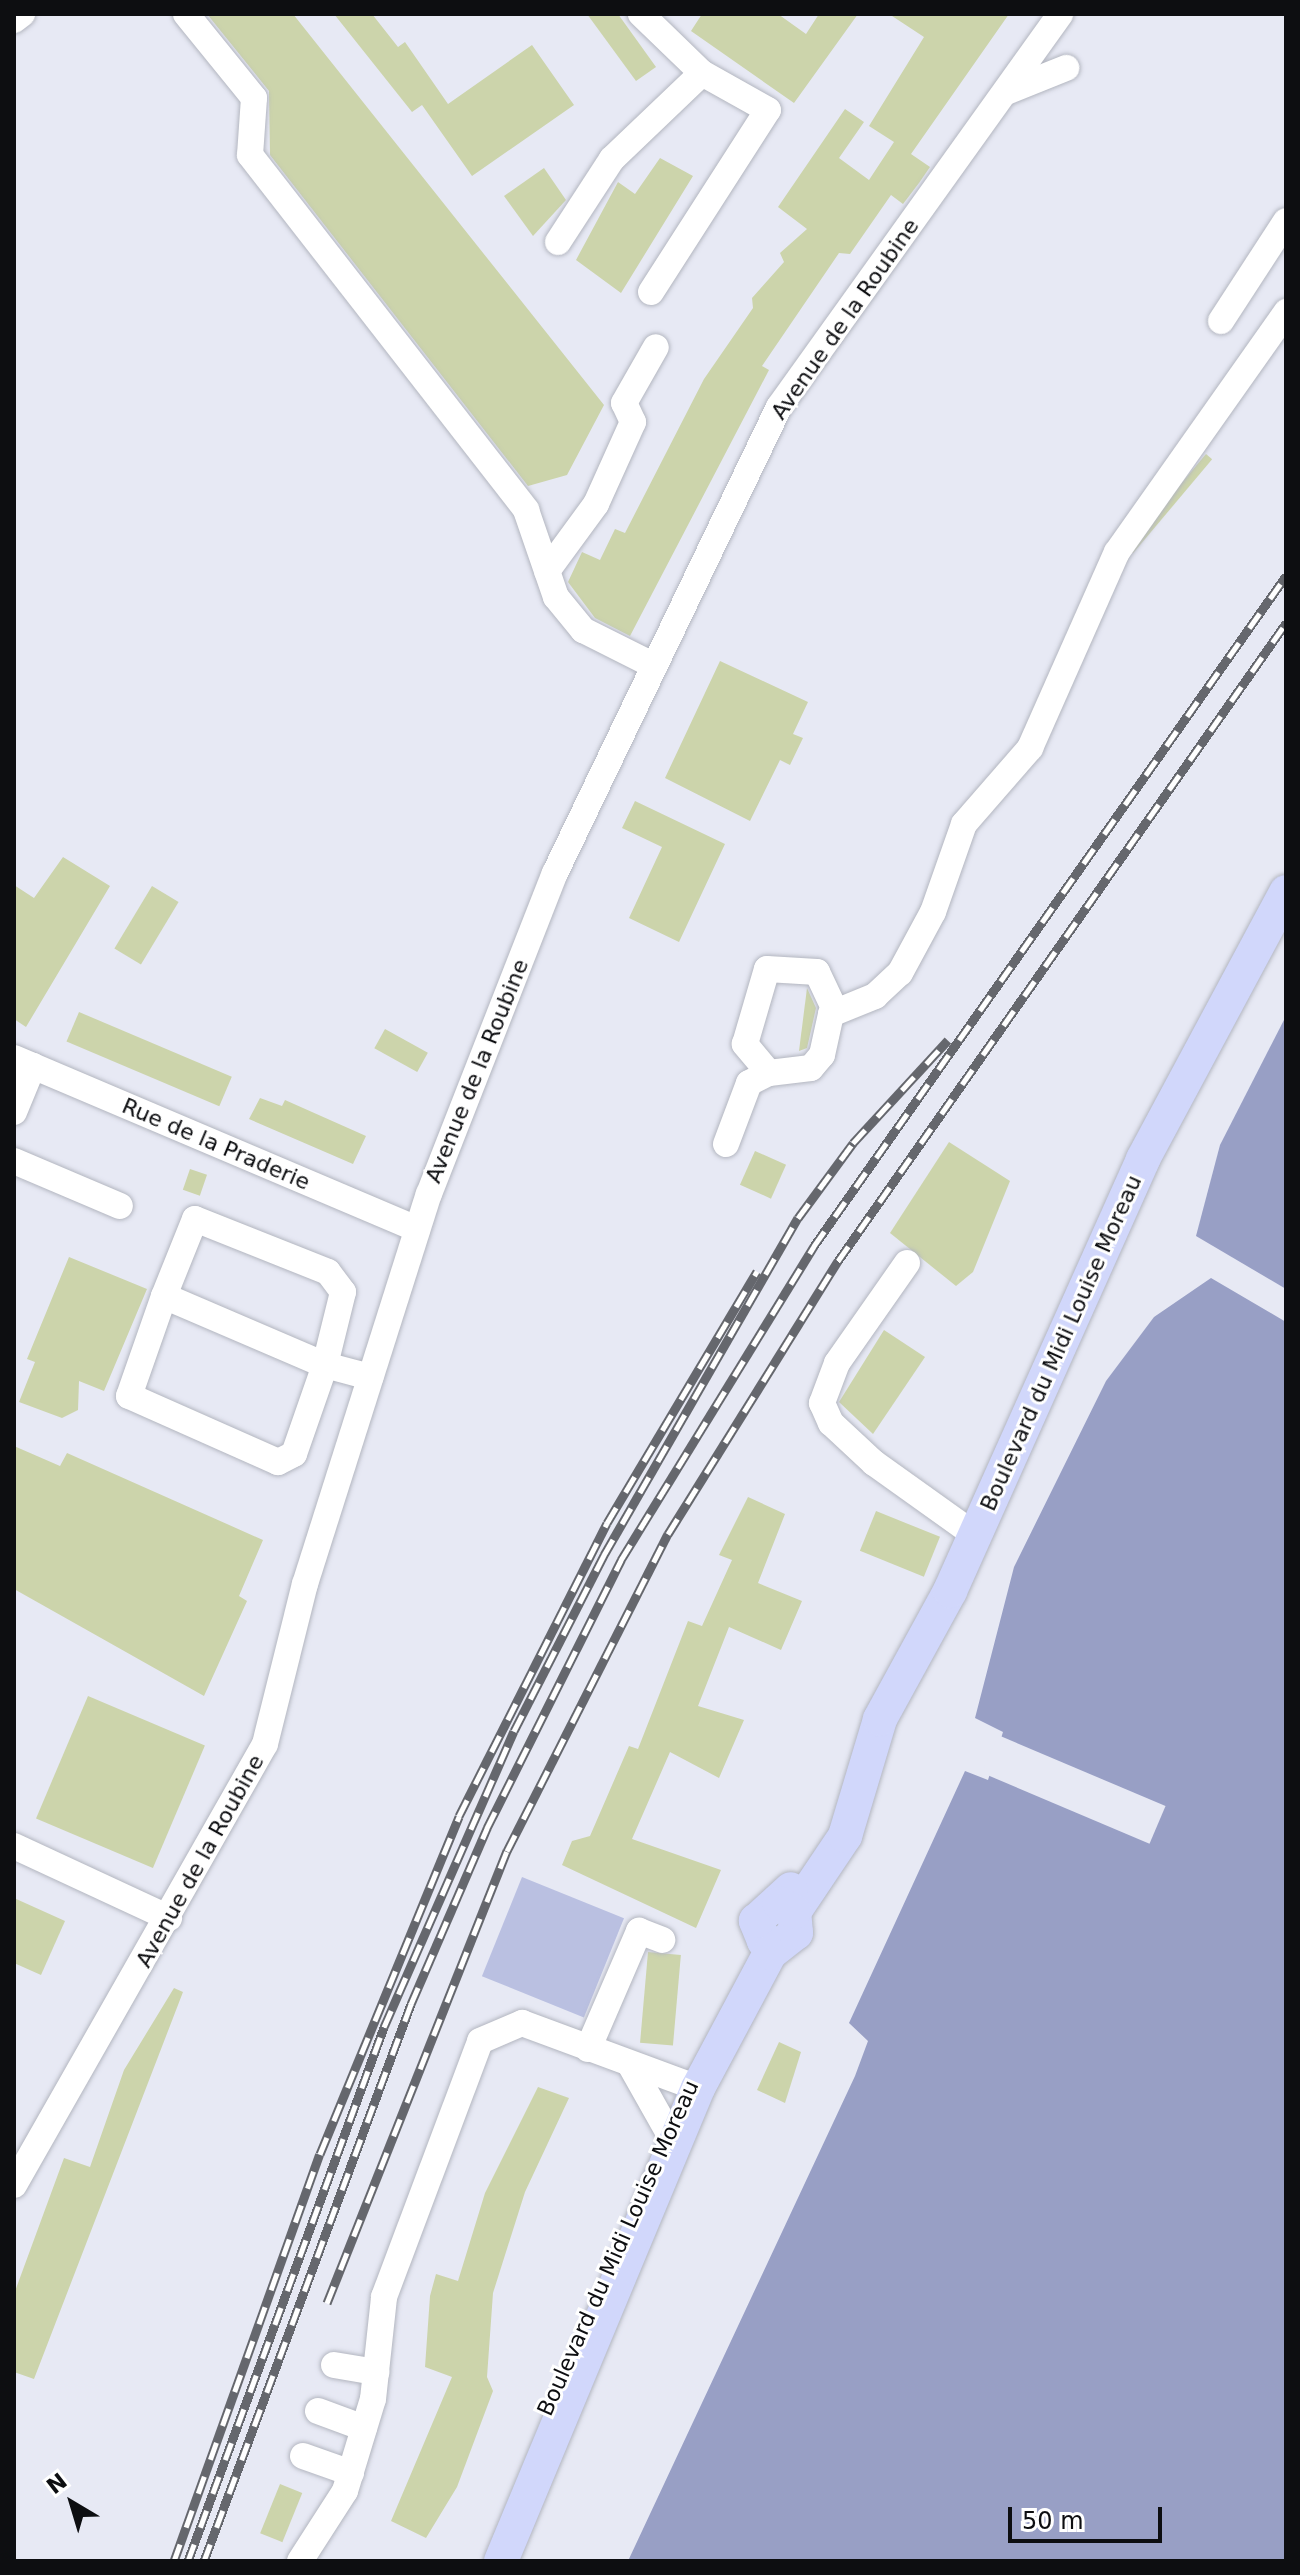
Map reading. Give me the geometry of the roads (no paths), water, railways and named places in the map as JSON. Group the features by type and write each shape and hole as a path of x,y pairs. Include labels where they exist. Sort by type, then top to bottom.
{"main road":[{"name":"Boulevard du Midi Louise Moreau","path":"488,2561 550,2395 667,2130 771,1943 759,1914 787,1908 854,1801 880,1719 975,1535 1143,1159 1286,892"},
{"name":"Boulevard du Midi Louise Moreau","path":"501,2561 694,2086"}],"street":[{"path":"14,20 22,14"},
{"path":"186,14 254,98 250,155 526,510 556,597 583,630 655,666"},
{"path":"641,14 702,73 768,110 651,292"},
{"name":"Avenue de la Roubine","path":"14,2185 169,1918 265,1744 370,1377 417,1229 555,873 784,399 1060,14"},
{"path":"1006,92 1066,68"},
{"path":"558,242 612,159 702,73"},
{"path":"1221,321 1286,221"},
{"path":"835,1010 875,996 900,973 933,912 964,824 1030,748 1117,552 1286,312"},
{"path":"547,571 596,504 633,422 624,403 656,347"},
{"path":"726,1144 743,1092 769,1073 803,1071 818,1062 835,1010 817,972 767,969 745,1044 769,1073"},
{"path":"14,1112 24,1062"},
{"name":"Rue de la Praderie","path":"24,1062 417,1229"},
{"path":"14,1161 120,1206"},
{"path":"195,1219 328,1272 343,1292 325,1365 294,1454 278,1462 129,1396 195,1219"},
{"path":"907,1263 837,1363 822,1403 831,1423 874,1463 975,1535"},
{"path":"164,1296 325,1365 370,1377"},
{"path":"14,1846 169,1918"},
{"path":"588,2049 639,1931 662,1940"},
{"path":"300,2561 327,2529 351,2473 376,2372 384,2297 480,2041 522,2023 631,2066 694,2086"},
{"path":"631,2066 667,2130"},
{"path":"334,2365 376,2372"},
{"path":"318,2411 364,2428"},
{"path":"303,2456 351,2473"}],"railway":[{"path":"204,2561 411,2004 487,1828 621,1560 814,1246 1286,576"},
{"path":"327,2303 507,1851 668,1534 838,1261 1286,623"},
{"path":"188,2561 384,2027 514,1731 604,1555 798,1218 853,1143 948,1040"},
{"path":"174,2561 320,2154 459,1816 607,1523 757,1271"}]}
